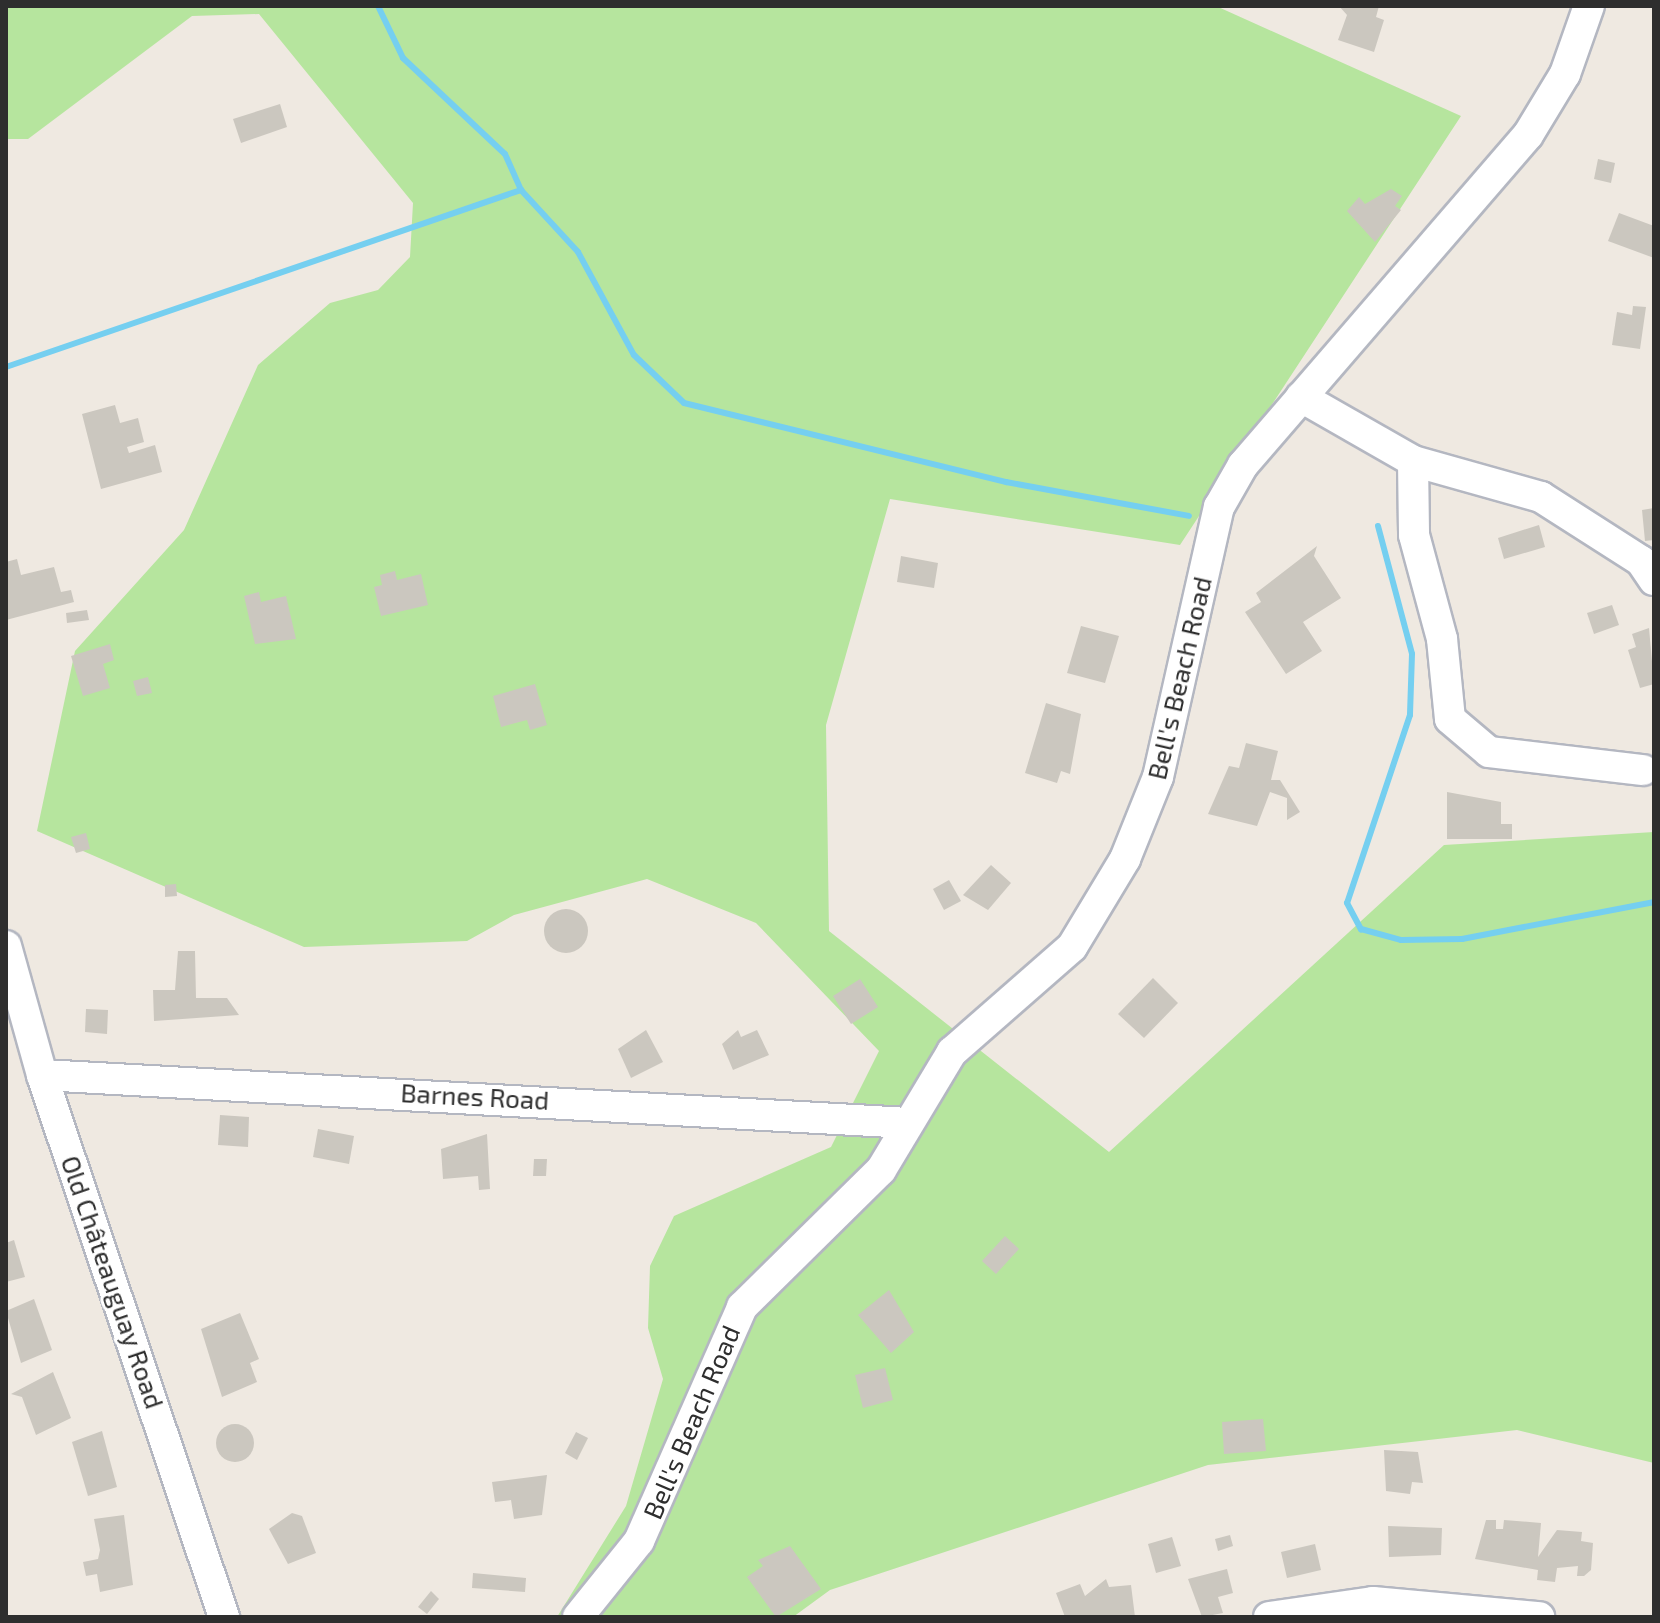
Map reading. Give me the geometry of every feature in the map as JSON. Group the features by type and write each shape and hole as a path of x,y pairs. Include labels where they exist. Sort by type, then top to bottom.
{"street":[{"name":"Bell's Beach Road","path":"578,1617 639,1541 742,1307 881,1170 952,1052 1072,947 1125,859 1175,713 1219,507 1301,397 1528,135 1565,74 1589,6"},
{"path":"1301,397 1413,461 1541,497 1641,561 1654,580"},
{"path":"1413,461 1414,535 1442,639 1450,719 1489,752 1643,770"},
{"name":"Old Châteauguay Road","path":"6,946 42,1075 224,1617"},
{"name":"Barnes Road","path":"42,1075 908,1123"},
{"path":"1269,1617 1373,1602 1539,1617"}],"green space":[{"path":"6,6 1216,6 1461,116 1180,545 890,499 826,725 829,931 1109,1152 1444,845 1654,832 1654,1463 1517,1430 1208,1465 830,1590 793,1617 557,1617 626,1506 663,1379 648,1328 650,1266 674,1216 831,1147 879,1051 756,923 647,879 514,915 467,941 304,947 37,831 75,651 184,530 258,365 330,303 378,290 410,257 413,203 259,14 192,16 28,139 6,139"}],"building":[{"path":"1339,6 1379,6 1376,17 1384,20 1374,52 1338,40 1347,15"},
{"path":"280,104 287,127 241,143 233,119"},
{"path":"1598,159 1615,163 1611,183 1594,179"},
{"path":"1391,189 1402,196 1395,206 1401,210 1375,242 1347,211 1359,197 1365,204"},
{"path":"1619,213 1654,226 1654,258 1608,241"},
{"path":"1633,306 1646,307 1640,349 1612,345 1617,312 1632,315"},
{"path":"115,405 120,423 138,418 144,442 127,447 129,453 155,445 162,472 101,489 82,414"},
{"path":"1654,508 1654,540 1645,541 1642,510"},
{"path":"1539,525 1545,547 1504,559 1498,538"},
{"path":"1317,546 1314,556 1341,598 1303,622 1322,651 1286,674 1245,612 1261,602 1256,593"},
{"path":"901,556 938,563 934,588 897,582"},
{"path":"17,559 21,575 54,567 61,592 71,590 74,602 6,620 6,562"},
{"path":"395,571 397,580 421,574 428,605 381,616 374,587 382,585 380,575"},
{"path":"259,592 261,602 286,596 296,639 255,644 244,596"},
{"path":"1612,605 1619,625 1594,634 1587,613"},
{"path":"87,610 89,620 67,623 66,613"},
{"path":"1081,626 1119,636 1105,683 1067,673"},
{"path":"1649,628 1654,684 1640,688 1628,650 1636,647 1632,634"},
{"path":"110,644 114,660 103,664 110,688 83,696 71,656"},
{"path":"148,677 152,693 137,696 133,681"},
{"path":"535,684 547,725 530,730 527,720 501,727 493,696"},
{"path":"1046,703 1081,714 1070,774 1061,771 1057,783 1025,773"},
{"path":"1246,743 1278,751 1271,780 1280,780 1300,812 1287,820 1287,798 1270,792 1257,826 1208,814 1229,766 1239,768"},
{"path":"1447,792 1501,802 1501,824 1512,824 1512,839 1447,839"},
{"path":"86,833 90,849 76,853 71,837"},
{"path":"991,865 1011,883 988,910 963,895"},
{"path":"949,880 961,901 944,910 933,889"},
{"path":"176,884 177,896 165,897 165,885"},
{"path":"566,909 581,916 588,931 581,946 566,953 551,946 544,931 551,916"},
{"path":"178,951 195,951 196,998 227,998 239,1015 154,1021 153,990 175,990"},
{"path":"1153,978 1178,1003 1144,1038 1118,1014"},
{"path":"860,979 878,1007 851,1024 833,996"},
{"path":"86,1009 108,1010 107,1034 85,1032"},
{"path":"646,1030 663,1062 631,1078 618,1049"},
{"path":"738,1030 741,1037 757,1030 769,1055 733,1070 722,1044"},
{"path":"220,1115 249,1117 248,1147 218,1145"},
{"path":"318,1129 354,1136 349,1164 313,1157"},
{"path":"487,1134 490,1189 479,1190 478,1176 443,1179 441,1149"},
{"path":"534,1159 547,1159 546,1176 533,1176"},
{"path":"1005,1236 1019,1249 996,1274 982,1261"},
{"path":"14,1240 25,1277 6,1282 6,1243"},
{"path":"889,1290 914,1332 891,1353 858,1315"},
{"path":"34,1299 52,1350 21,1363 6,1311"},
{"path":"240,1313 259,1359 250,1363 257,1382 222,1397 201,1329"},
{"path":"885,1368 893,1400 863,1408 855,1375"},
{"path":"53,1372 71,1418 36,1435 22,1397 11,1394"},
{"path":"1263,1419 1266,1451 1224,1454 1222,1422"},
{"path":"235,1424 249,1429 254,1443 249,1457 235,1462 221,1457 216,1443 221,1429"},
{"path":"102,1431 117,1487 88,1496 72,1442"},
{"path":"576,1432 588,1438 577,1460 565,1453"},
{"path":"1384,1450 1418,1452 1423,1483 1412,1482 1410,1494 1386,1491"},
{"path":"547,1475 542,1515 514,1519 511,1500 495,1502 492,1482"},
{"path":"292,1513 302,1516 316,1553 288,1564 269,1529"},
{"path":"124,1515 133,1585 100,1592 97,1574 86,1576 83,1562 98,1559 100,1550 94,1519"},
{"path":"1486,1520 1496,1520 1496,1529 1503,1529 1504,1520 1541,1523 1538,1557 1557,1530 1582,1532 1581,1541 1593,1543 1591,1570 1584,1576 1577,1576 1578,1566 1557,1568 1555,1582 1537,1580 1538,1570 1475,1559"},
{"path":"1388,1526 1442,1528 1441,1555 1389,1557"},
{"path":"1230,1535 1233,1546 1218,1551 1215,1539"},
{"path":"1172,1537 1181,1566 1156,1573 1148,1544"},
{"path":"1315,1544 1321,1570 1287,1578 1281,1552"},
{"path":"790,1546 821,1589 776,1617 747,1577 763,1566 758,1560"},
{"path":"1227,1569 1233,1593 1218,1597 1223,1613 1202,1617 1188,1579"},
{"path":"473,1573 526,1578 525,1592 472,1588"},
{"path":"1106,1579 1109,1587 1131,1585 1135,1617 1065,1617 1056,1593 1080,1584 1085,1596"},
{"path":"431,1591 439,1599 427,1614 418,1607"}],"waterway":[{"path":"378,6 403,58 505,154 521,190"},
{"path":"6,367 521,190 578,252 634,355 684,403 1006,482 1189,516"},
{"path":"1378,526 1412,654 1410,715 1347,903 1361,929 1401,940 1462,939 1654,902"}]}
